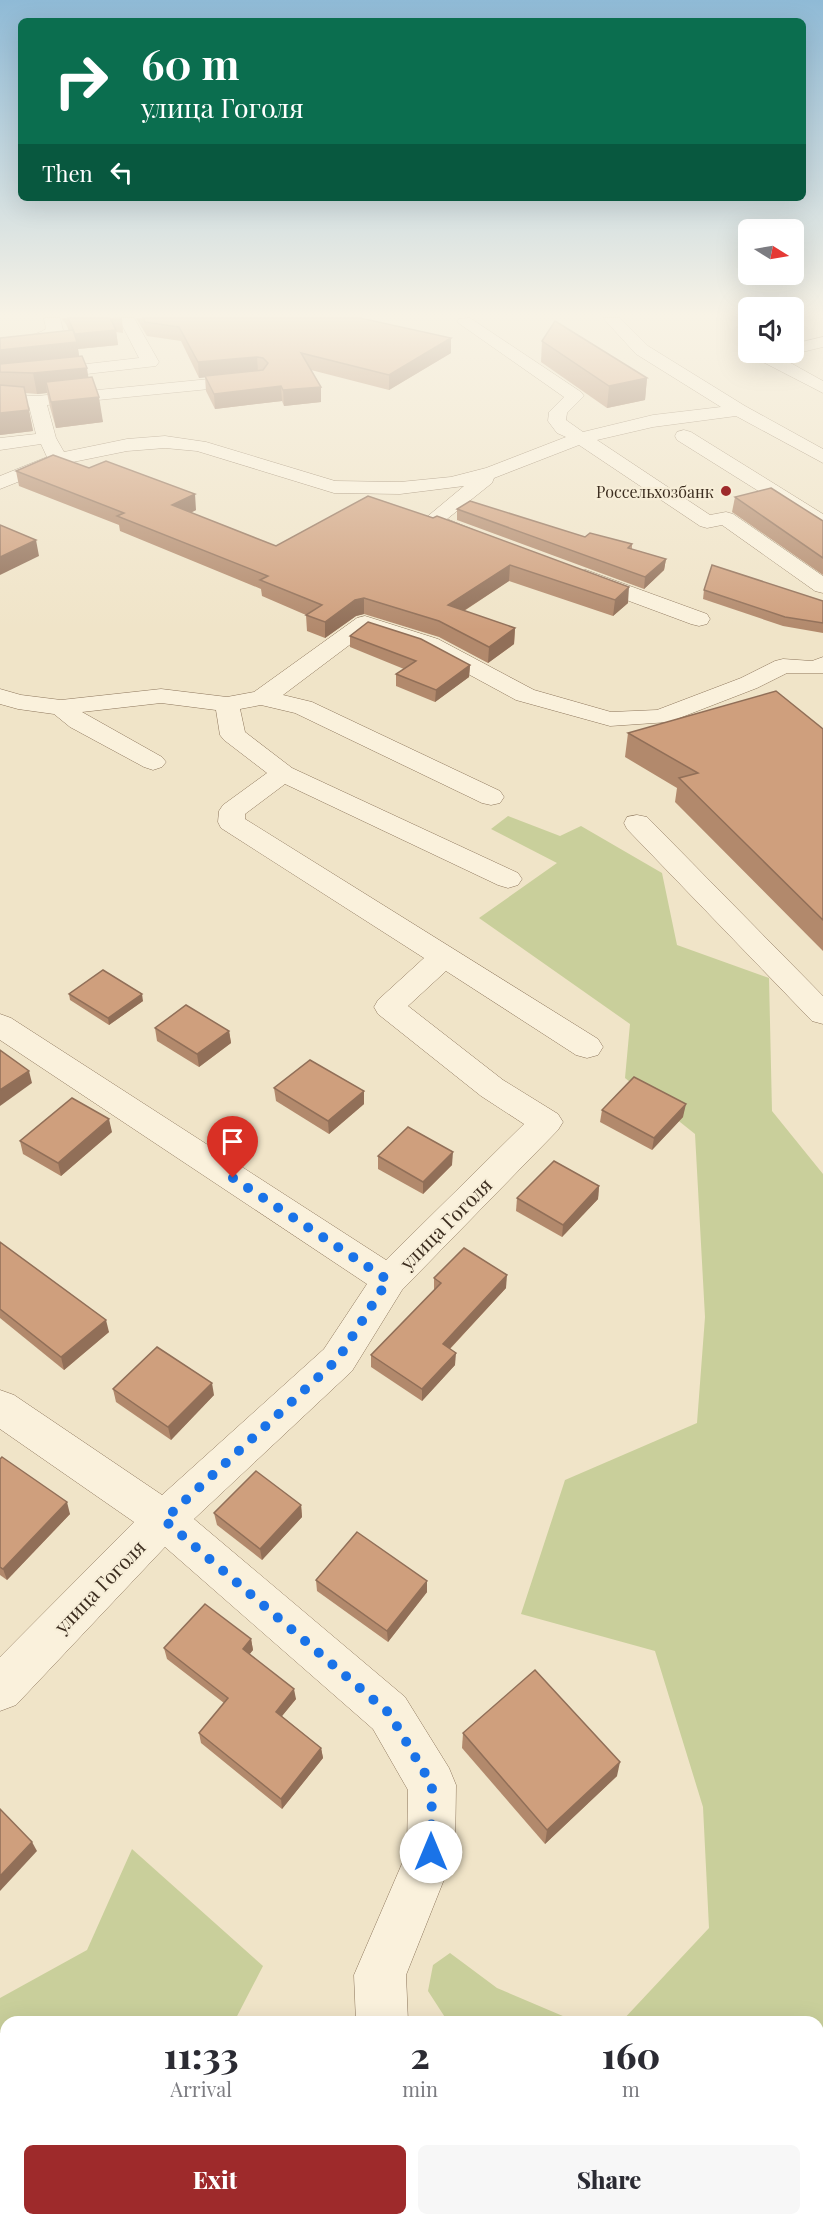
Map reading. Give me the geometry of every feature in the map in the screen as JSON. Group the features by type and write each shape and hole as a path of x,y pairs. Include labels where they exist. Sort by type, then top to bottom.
{"street":[{"path":"43,422 47,438 58,459"},
{"path":"556,422 707,522 726,518 823,586"},
{"path":"0,483 58,459 127,445 181,443 199,446 334,487 400,488 452,483 493,472 581,438 649,422"},
{"path":"760,422 823,458"},
{"path":"684,436 823,524"},
{"path":"0,444 47,438"},
{"path":"488,542 432,521 493,472"},
{"path":"566,570 699,619"},
{"path":"0,696 18,702 61,707 161,696 227,704 261,698 278,688 365,623 430,644 525,695 610,719 660,717 749,683 783,666 821,669"},
{"path":"261,698 303,707 491,796"},
{"path":"227,704 233,735 283,773 508,879"},
{"path":"61,707 79,722 153,762"},
{"path":"283,773 232,811 231,822 587,1047"},
{"path":"637,823 823,1014"},
{"name":"улица Гоголя","path":"0,1689 164,1520 338,1359 388,1280 546,1122 492,1088 389,1007 444,956"},
{"path":"0,1025 388,1280"},
{"path":"0,1407 164,1520 389,1713 432,1785 431,1852 380,1975 382,2016"}],"green space":[{"path":"508,816 560,836 581,826 662,873 677,945 769,978 772,1111 823,1174 823,2016 627,2016 709,1928 703,1807 655,1651 521,1614 565,1480 697,1423 705,1317 695,1134 625,1078 630,1024 479,918 557,863 491,829"},
{"path":"132,1849 263,1966 237,2016 0,2016 0,1998 87,1950"},
{"path":"450,1953 497,1988 563,2016 444,2016 428,1991 433,1965"}],"building":[{"path":"53,455 89,468 106,461 195,494 172,505 276,546 368,496 433,518 437,516 629,587 615,600 510,565 448,605 515,628 489,647 439,621 364,598 355,600 325,622 306,615 322,605 260,580 268,576 117,516 124,513 16,471"},
{"path":"771,488 823,521 823,558 735,497"},
{"path":"470,501 585,537 590,533 632,544 628,548 666,559 645,577 457,509"},
{"path":"0,525 36,540 0,557"},
{"path":"712,565 823,601 823,623 785,617 704,590"},
{"path":"368,622 421,639 470,665 436,690 396,674 416,661 350,636"},
{"path":"776,691 823,729 823,920 679,778 698,773 628,733"},
{"path":"103,970 142,994 108,1018 69,994"},
{"path":"186,1005 229,1031 197,1054 155,1028"},
{"path":"0,1050 29,1071 0,1090"},
{"path":"310,1060 364,1091 328,1121 274,1088"},
{"path":"634,1077 686,1104 654,1138 602,1110"},
{"path":"72,1098 109,1119 58,1163 20,1141"},
{"path":"408,1127 453,1152 423,1182 378,1156"},
{"path":"554,1161 599,1186 563,1225 517,1198"},
{"path":"0,1242 106,1320 61,1357 0,1309"},
{"path":"464,1248 507,1275 443,1344 456,1353 422,1389 371,1355 441,1283 434,1278"},
{"path":"157,1347 212,1383 168,1427 113,1389"},
{"path":"2,1457 67,1502 3,1569 0,1567 0,1459"},
{"path":"256,1471 301,1505 260,1549 214,1513"},
{"path":"357,1532 427,1581 387,1631 316,1580"},
{"path":"205,1604 251,1639 243,1649 294,1689 276,1712 321,1748 281,1799 199,1733 228,1698 164,1648"},
{"path":"535,1670 620,1762 547,1830 463,1733"},
{"path":"0,1809 32,1842 0,1876"}],"place":[{"name":"Россельхозбанк","path":"726,491"}],"route":[{"path":"233,1178 388,1280 338,1359 164,1520 389,1713 432,1785 431,1852"}]}
